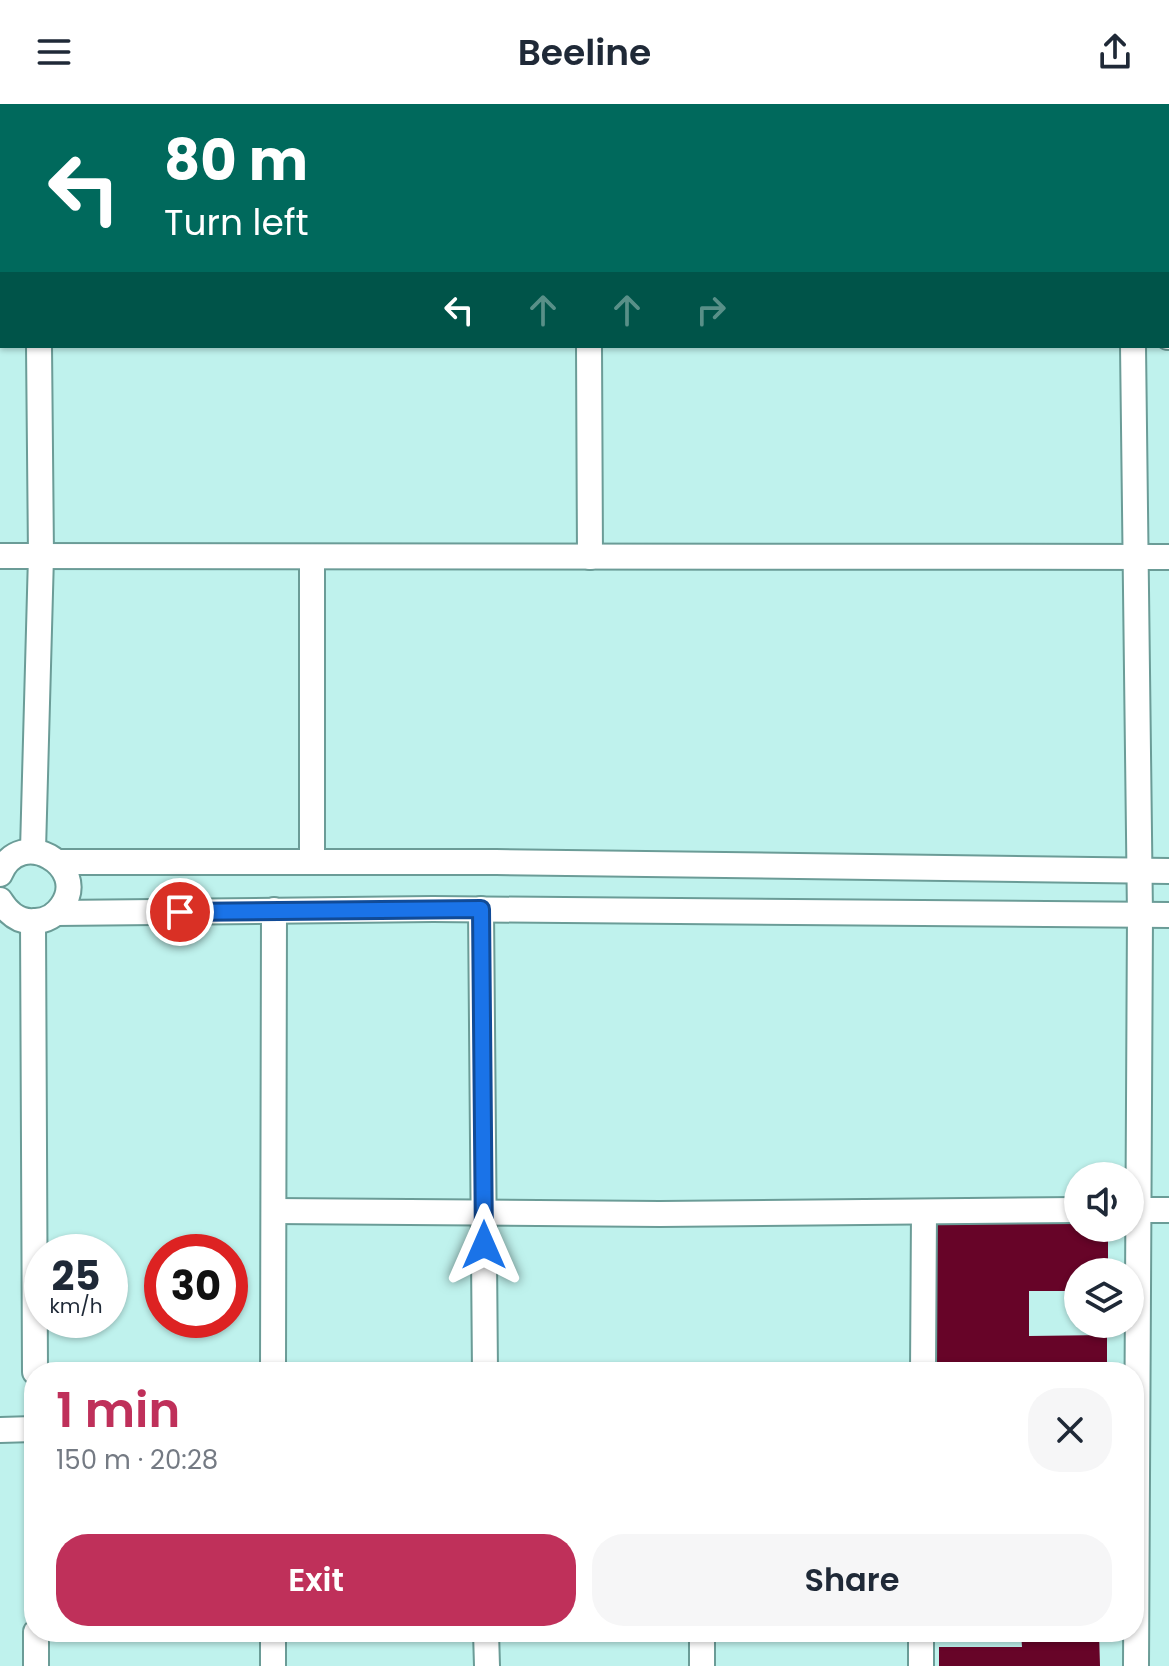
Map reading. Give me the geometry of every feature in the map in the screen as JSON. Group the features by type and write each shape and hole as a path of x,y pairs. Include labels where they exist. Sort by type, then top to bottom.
{"street":[{"path":"35,1362 44,917 68,892 68,880 58,862 45,852 11,861 41,556 39,348"},
{"path":"589,348 590,557"},
{"path":"1133,348 1140,872 1135,1162"},
{"path":"0,556 1169,557"},
{"path":"312,557 312,862"},
{"path":"58,862 1169,871"},
{"path":"2,905 13,916 44,917 274,910 481,909 1169,915"},
{"path":"481,909 485,1362"},
{"path":"273,1362 274,910"},
{"path":"274,1211 1064,1210"},
{"path":"1144,1210 1169,1210"},
{"path":"923,1362 924,1212"},
{"path":"1134,1242 1135,1362"},
{"path":"0,1430 24,1429"},
{"path":"36,1642 36,1666"},
{"path":"273,1642 273,1666"},
{"path":"486,1642 487,1666"},
{"path":"702,1642 702,1666"},
{"path":"921,1642 921,1666"},
{"path":"1136,1642 1136,1666"}],"building":[{"path":"1064,1220 1064,1242 1108,1242 1108,1258 1064,1258 1064,1291 1029,1291 1029,1336 1107,1338 1107,1362 937,1362 936,1221"},
{"path":"1022,1642 1099,1642 1100,1666 939,1666 939,1647 1022,1647"}],"route":[{"path":"180,912 481,909 484,1245"}]}
